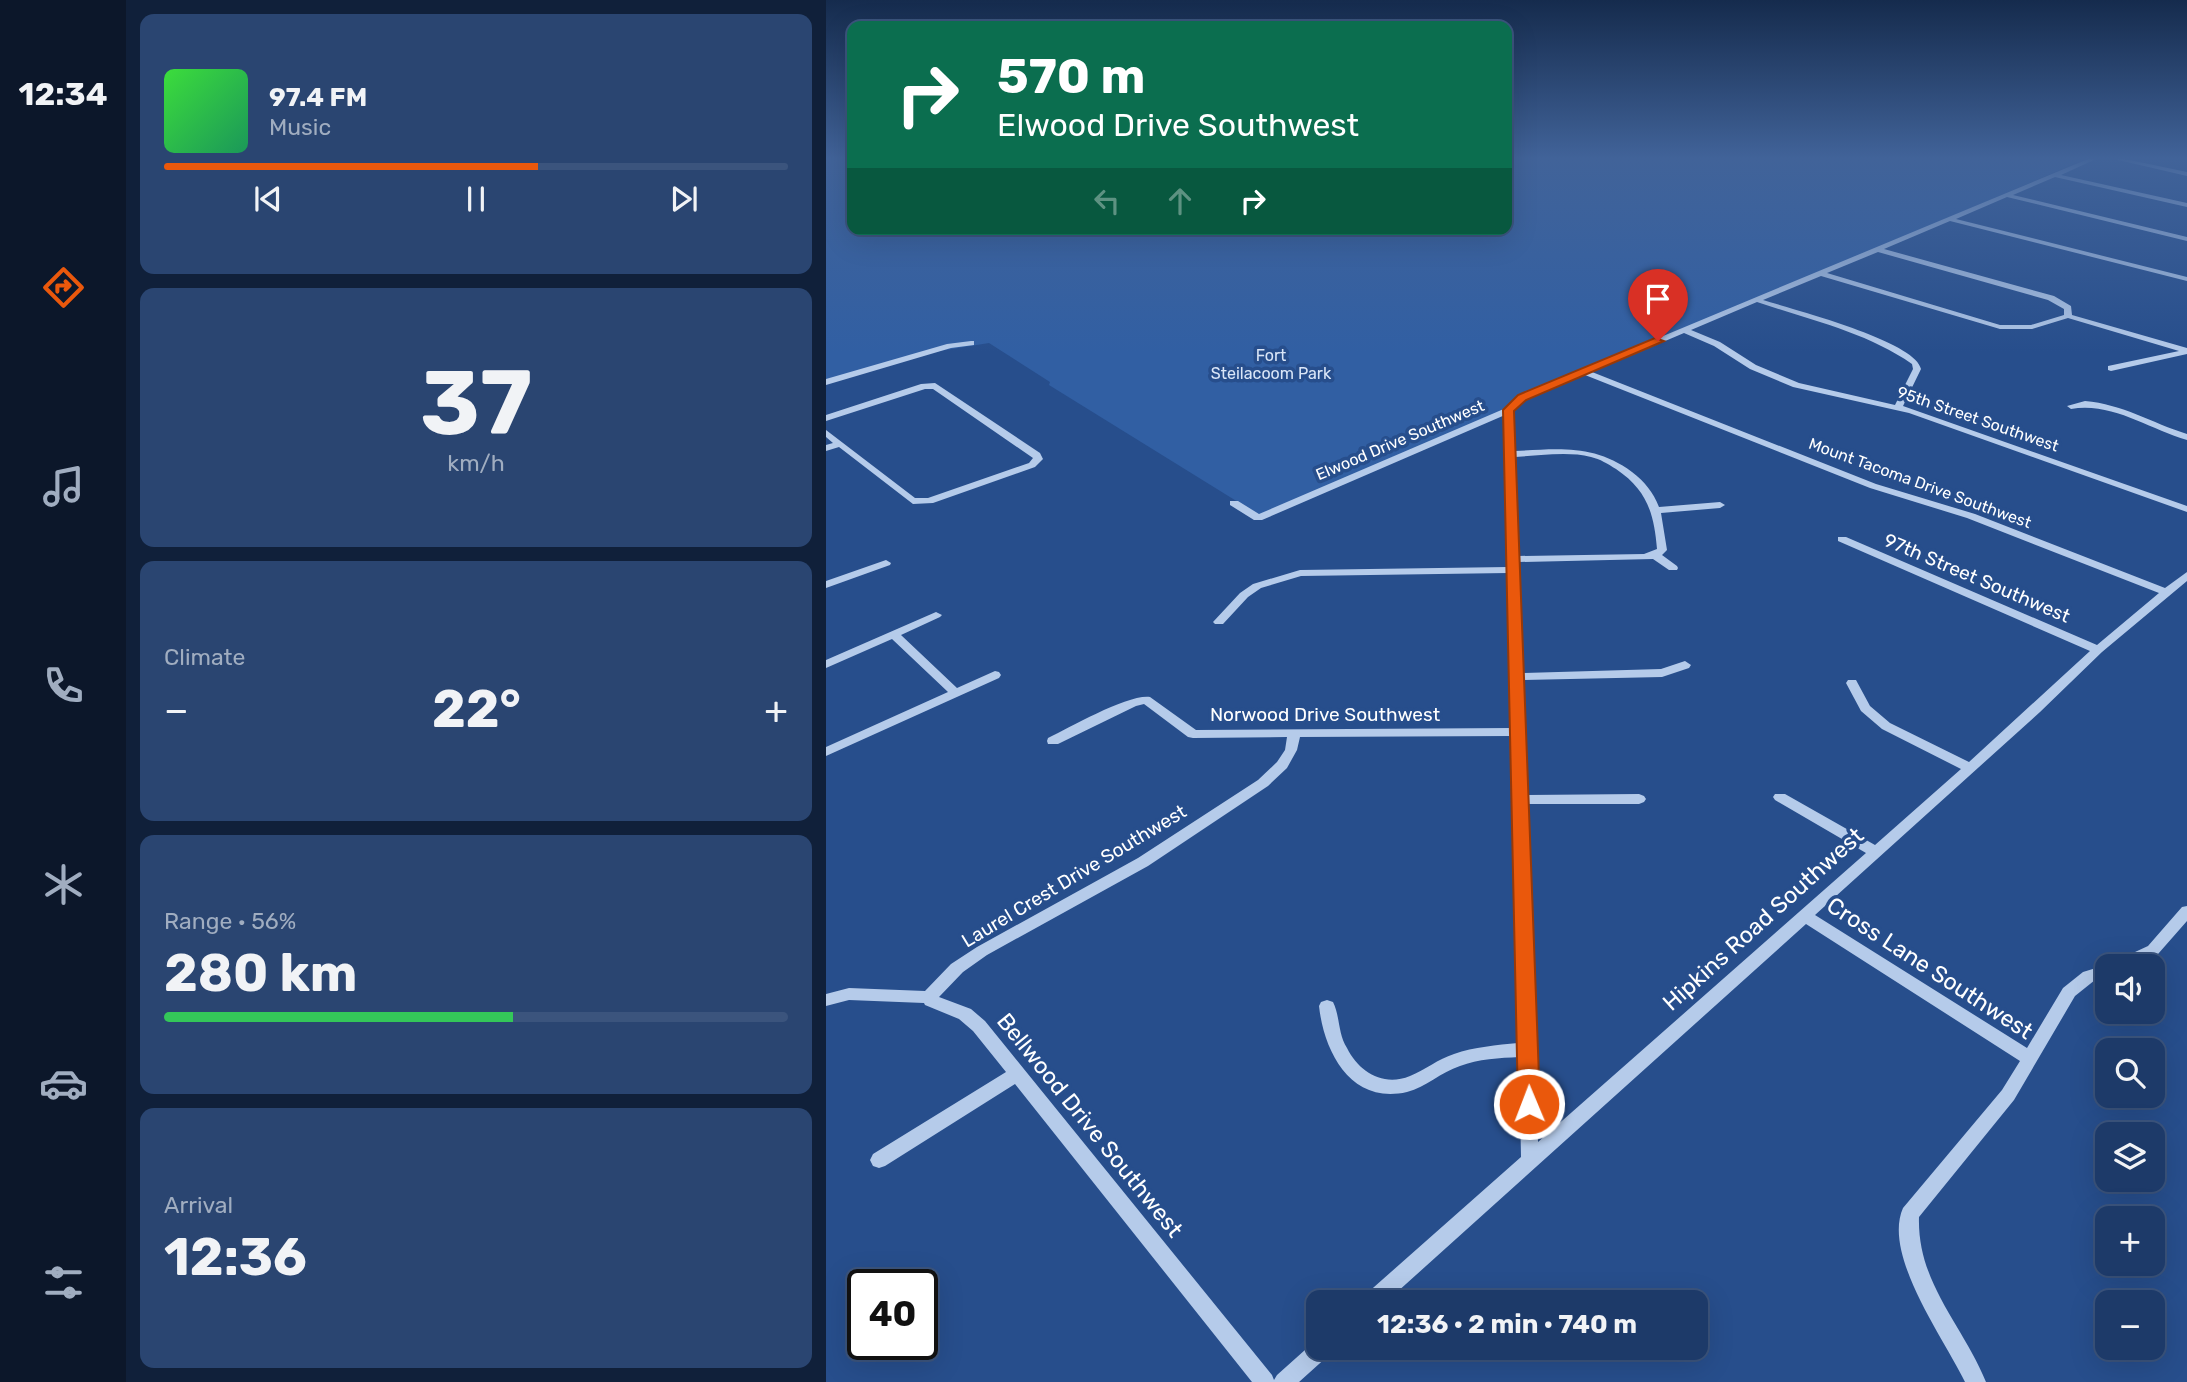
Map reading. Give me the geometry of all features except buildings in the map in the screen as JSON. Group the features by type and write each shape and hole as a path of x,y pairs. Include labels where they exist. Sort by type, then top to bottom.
{"street":[{"name":"Elwood Drive Southwest","path":"1234,503 1258,518 1509,410 1522,398 1939,223"},
{"path":"1968,223 2187,279"},
{"path":"2123,223 2187,239"},
{"path":"1876,250 2051,298 2068,307 2068,316"},
{"path":"1821,273 2000,327 2032,327 2068,316 2187,351"},
{"path":"1757,300 1882,342 1911,359 1916,363 1917,369 1898,407"},
{"name":"95th Street Southwest","path":"1683,330 1717,344 1742,361 1796,385 1898,407 2187,509"},
{"path":"826,382 944,347 971,343"},
{"path":"2111,368 2187,351"},
{"name":"Mount Tacoma Drive Southwest","path":"1586,372 1873,486 1971,516 2167,592"},
{"path":"826,418 924,386 934,386 1038,457 1032,465 929,501 917,502 826,433"},
{"path":"2071,406 2087,404 2117,411 2187,437"},
{"path":"1509,410 1530,1159"},
{"path":"826,448 841,444"},
{"path":"1219,622 1244,595 1257,586 1286,575 1655,555 1662,550 1655,510 1648,492 1608,459 1571,453 1509,454"},
{"path":"917,502 914,509 917,514"},
{"path":"1655,510 1720,505"},
{"name":"97th Street Southwest","path":"1842,539 2098,650"},
{"path":"1655,555 1673,568"},
{"path":"826,585 886,563"},
{"name":"Hipkins Road Southwest","path":"1385,1290 1970,768 2098,650 2187,575"},
{"path":"826,664 936,615"},
{"path":"895,635 955,692"},
{"path":"1518,677 1662,673 1685,665"},
{"path":"826,752 995,675"},
{"path":"1852,683 1865,708 1886,726 1970,768"},
{"name":"Norwood Drive Southwest","path":"1054,740 1142,700 1149,700 1193,734 1519,732"},
{"name":"Laurel Crest Drive Southwest","path":"929,997 957,968 1013,931 1143,862 1263,783 1282,765 1291,750 1294,733"},
{"path":"1780,797 1876,852"},
{"path":"1521,800 1639,799"},
{"path":"2144,954 2153,950 2187,911"},
{"name":"Cross Lane Southwest","path":"1805,916 2029,1058"},
{"path":"1976,1382 1913,1262 1907,1230 1910,1214 2008,1095 2070,992 2095,974"},
{"name":"Bellwood Drive Southwest","path":"826,1000 849,994 929,997 931,1001 965,1014 979,1026 1265,1382"},
{"path":"1327,1006 1330,1034 1338,1050 1356,1074 1374,1084 1403,1086 1455,1060 1499,1051 1528,1049"},
{"path":"879,1160 1018,1073"},
{"path":"1284,1382 1309,1360"}],"green space":[{"name":"Fort Steilacoom Park","path":"826,223 847,223 847,235 1512,235 1512,223 1935,223 1259,515 1049,385 1050,382 989,343 927,353 826,382"}],"route":[{"path":"1529,1104 1509,410 1522,398 1658,341"}]}
